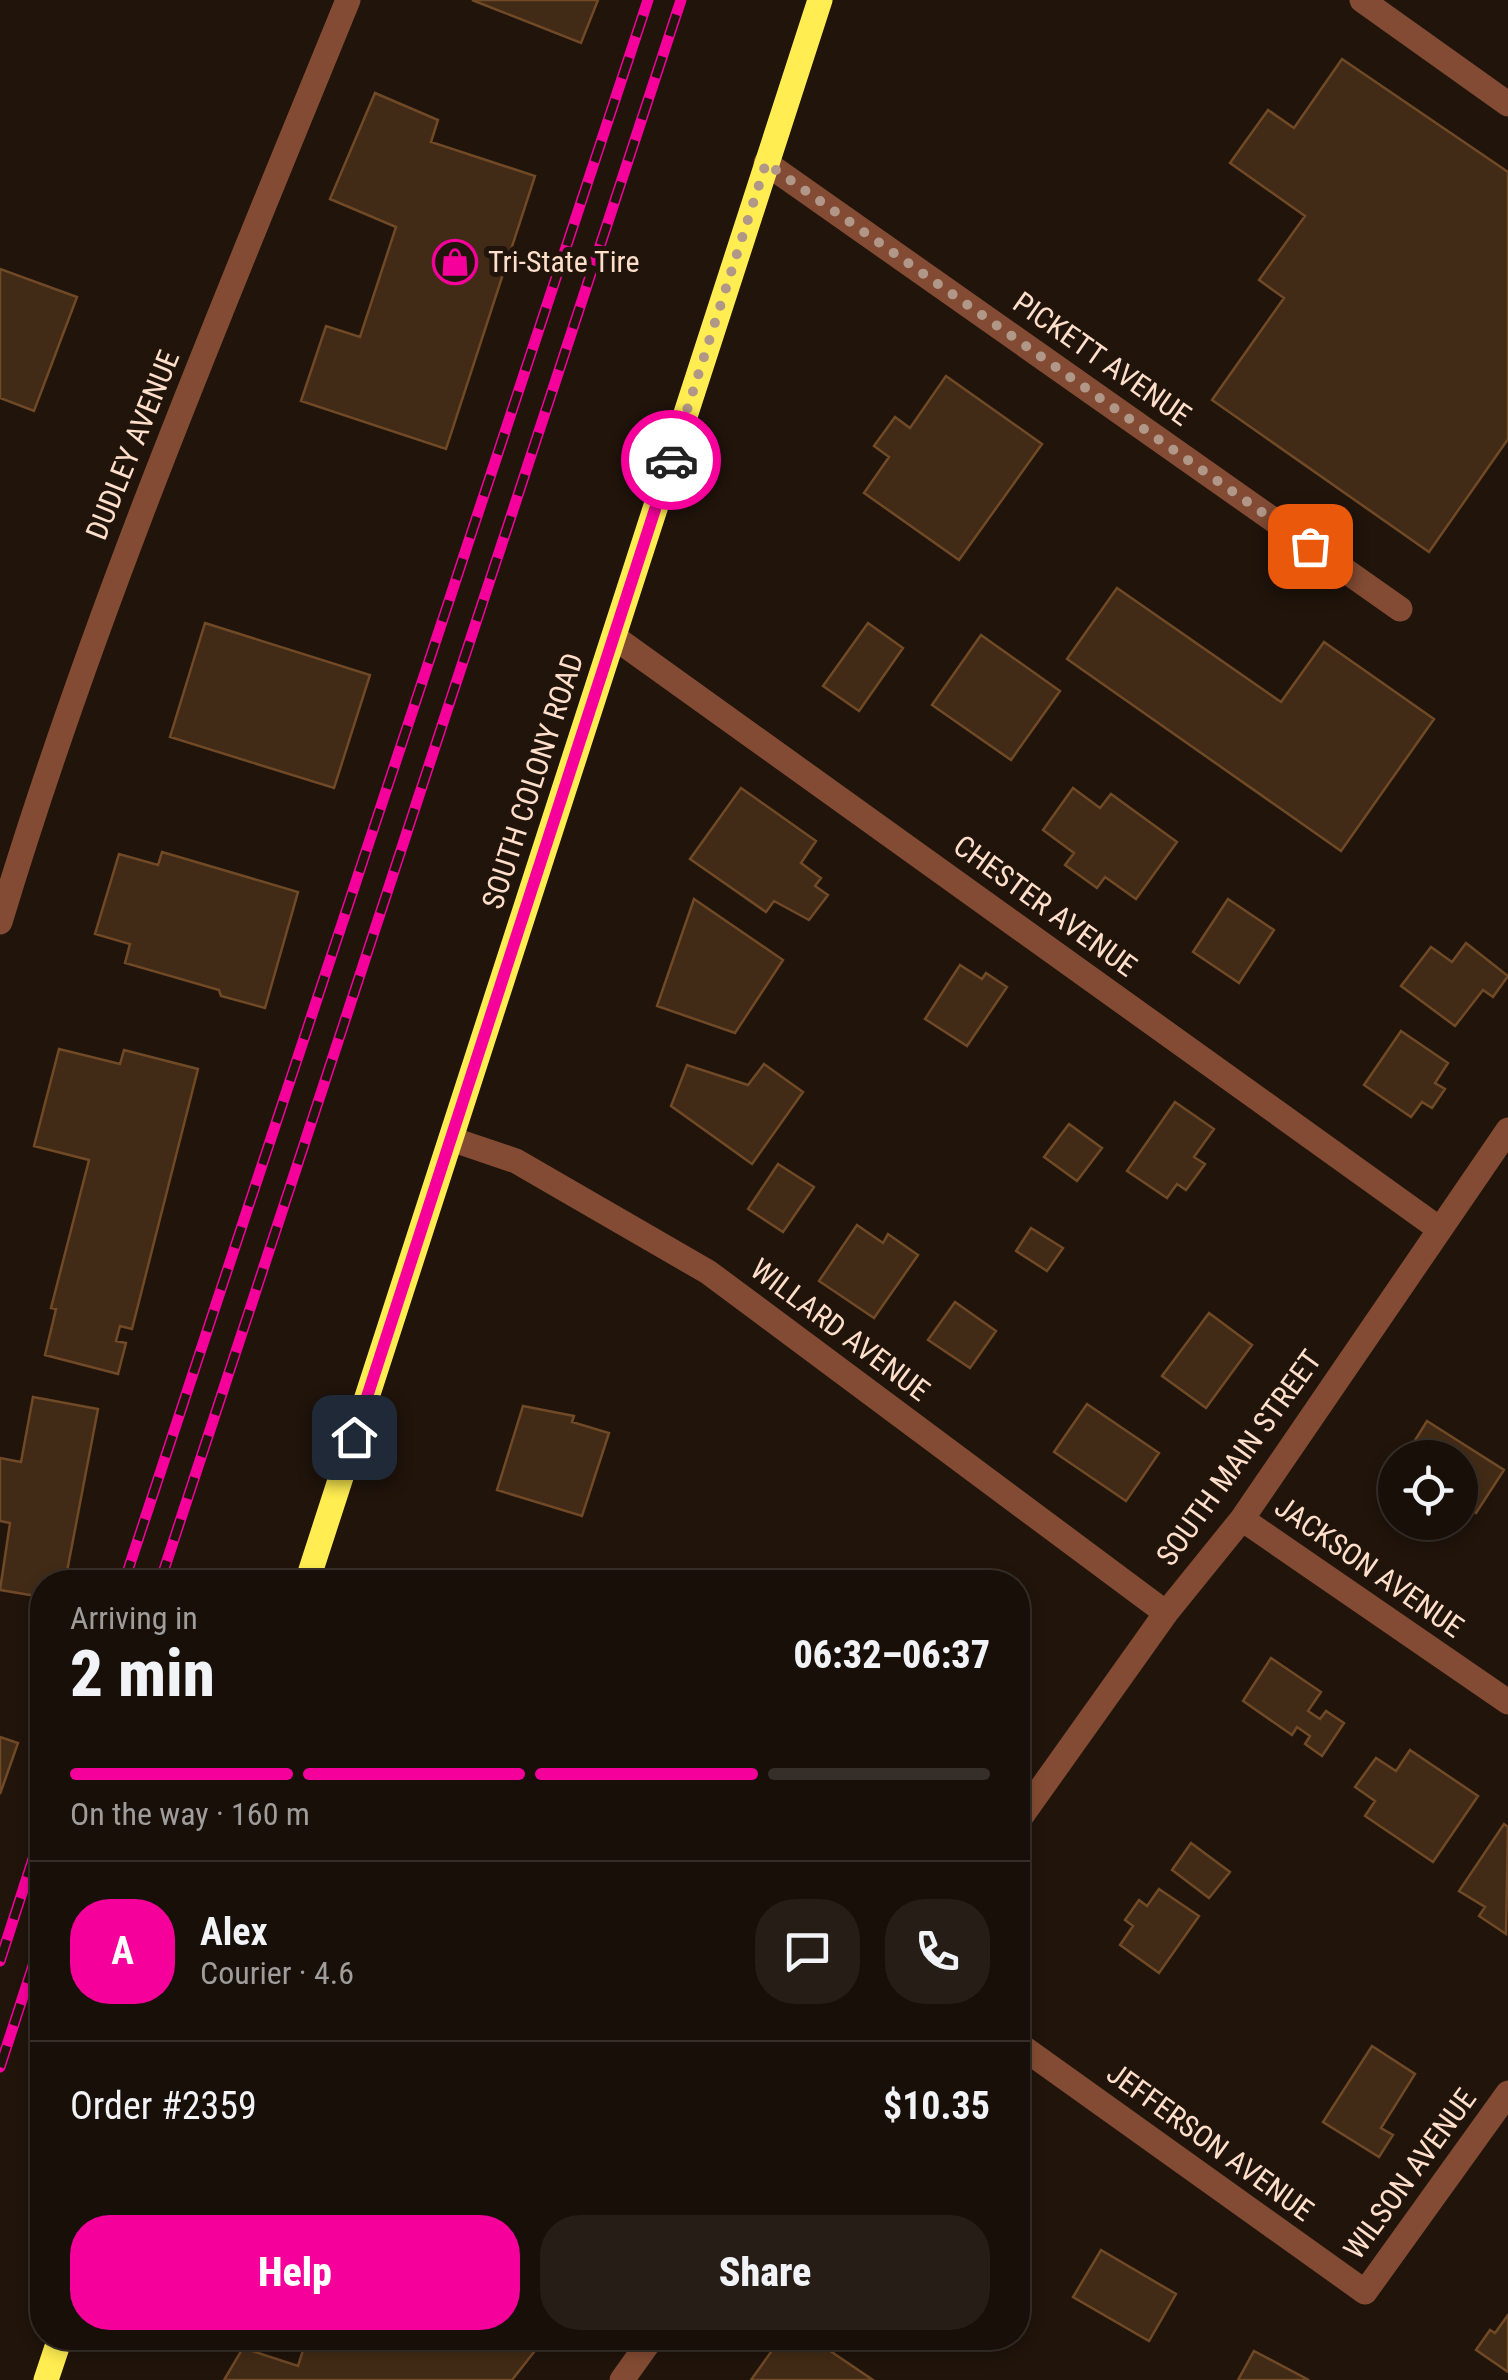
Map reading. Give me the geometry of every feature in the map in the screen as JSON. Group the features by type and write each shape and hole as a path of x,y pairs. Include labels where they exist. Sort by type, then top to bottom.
{"main road":[{"name":"SOUTH COLONY ROAD","path":"311,1570 820,0"},
{"path":"46,2380 56,2350"}],"street":[{"name":"DUDLEY AVENUE","path":"0,922 38,793 100,619 348,0"},
{"path":"1362,0 1508,104"},
{"name":"PICKETT AVENUE","path":"766,163 1400,610"},
{"name":"CHESTER AVENUE","path":"614,636 1438,1228"},
{"name":"SOUTH MAIN STREET","path":"1030,1804 1166,1613 1242,1519 1508,1130"},
{"name":"WILLARD AVENUE","path":"452,1140 516,1161 708,1272 1166,1613"},
{"name":"JACKSON AVENUE","path":"1242,1519 1508,1702"},
{"name":"JEFFERSON AVENUE","path":"1030,2053 1365,2292"},
{"name":"WILSON AVENUE","path":"1365,2292 1508,2093"},
{"path":"622,2380 643,2350"}],"building":[{"path":"472,0 598,0 581,43"},
{"path":"1342,59 1508,172 1508,439 1429,552 1212,400 1284,298 1259,280 1305,216 1230,163 1268,110 1294,128"},
{"path":"375,93 438,120 431,142 535,176 446,449 301,401 326,326 360,337 396,227 330,199"},
{"path":"0,269 77,297 34,411 0,398"},
{"path":"946,376 1042,444 959,560 864,493 889,457 874,446 895,417 910,428"},
{"path":"1117,588 1281,702 1324,642 1434,719 1341,851 1067,659"},
{"path":"205,623 370,675 334,788 170,737"},
{"path":"868,623 903,648 859,711 823,686"},
{"path":"981,635 1060,691 1011,760 932,705"},
{"path":"741,788 816,841 801,863 821,878 815,886 828,895 809,920 774,901 766,912 690,859"},
{"path":"1073,788 1100,808 1111,794 1177,842 1136,899 1105,877 1097,888 1065,865 1074,853 1043,830"},
{"path":"162,852 298,892 265,1008 221,996 219,990 125,963 130,944 95,934 119,854 158,865"},
{"path":"694,899 783,960 735,1033 657,1006"},
{"path":"1228,899 1274,930 1239,983 1193,952"},
{"path":"1466,943 1508,976 1493,997 1483,990 1455,1026 1401,986 1431,947 1452,962"},
{"path":"960,965 982,979 986,973 1007,987 967,1046 925,1019"},
{"path":"1401,1031 1448,1063 1435,1083 1445,1089 1432,1108 1422,1102 1411,1117 1364,1085"},
{"path":"59,1049 120,1064 124,1050 198,1069 132,1329 120,1326 116,1341 126,1343 118,1374 45,1355 56,1309 51,1308 89,1160 34,1146"},
{"path":"764,1064 803,1092 752,1164 671,1106 687,1065 748,1085"},
{"path":"1175,1102 1214,1129 1194,1157 1205,1164 1186,1190 1177,1184 1167,1198 1127,1171"},
{"path":"1069,1124 1102,1148 1077,1181 1044,1157"},
{"path":"778,1164 814,1187 783,1232 748,1209"},
{"path":"857,1225 883,1243 888,1234 918,1255 874,1318 819,1281"},
{"path":"1031,1228 1063,1248 1047,1271 1016,1251"},
{"path":"955,1302 996,1331 970,1368 928,1340"},
{"path":"1209,1313 1252,1345 1206,1408 1162,1376"},
{"path":"33,1397 98,1409 67,1570 30,1570 30,1595 0,1590 10,1523 0,1521 0,1458 21,1462"},
{"path":"1087,1404 1159,1453 1126,1501 1054,1452"},
{"path":"523,1406 574,1416 572,1422 609,1433 582,1516 497,1490"},
{"path":"1427,1421 1457,1440 1415,1440"},
{"path":"1478,1453 1504,1470 1478,1510"},
{"path":"1271,1658 1321,1692 1308,1711 1320,1719 1326,1711 1344,1723 1322,1756 1305,1744 1310,1736 1297,1727 1292,1735 1243,1701"},
{"path":"0,1737 18,1743 0,1794"},
{"path":"1410,1750 1478,1796 1433,1862 1365,1816 1375,1801 1355,1787 1376,1758 1396,1771"},
{"path":"1504,1824 1508,1827 1506,1934 1479,1916 1485,1907 1459,1891"},
{"path":"1191,1843 1230,1872 1209,1898 1172,1870"},
{"path":"1159,1889 1199,1916 1159,1973 1120,1945 1133,1926 1125,1920 1139,1900 1147,1906"},
{"path":"1372,2046 1415,2074 1381,2128 1393,2135 1379,2157 1323,2122"},
{"path":"1101,2250 1176,2294 1149,2341 1073,2297"},
{"path":"1508,2315 1508,2372 1476,2350 1490,2330 1495,2333"},
{"path":"242,2350 298,2366 303,2350 536,2350 512,2380 224,2380"},
{"path":"772,2350 829,2350 873,2380 751,2380"},
{"path":"1254,2351 1309,2380 1238,2380"}],"railway":[{"path":"128,1570 648,0"},
{"path":"164,1570 681,0"},
{"path":"0,1961 30,1868"},
{"path":"0,2067 30,1975"}],"way so far":[{"path":"671,460 766,163 1310,546"}],"place":[{"name":"Tri-State Tire","path":"455,262"}],"route":[{"path":"354,1437 671,460"}]}
